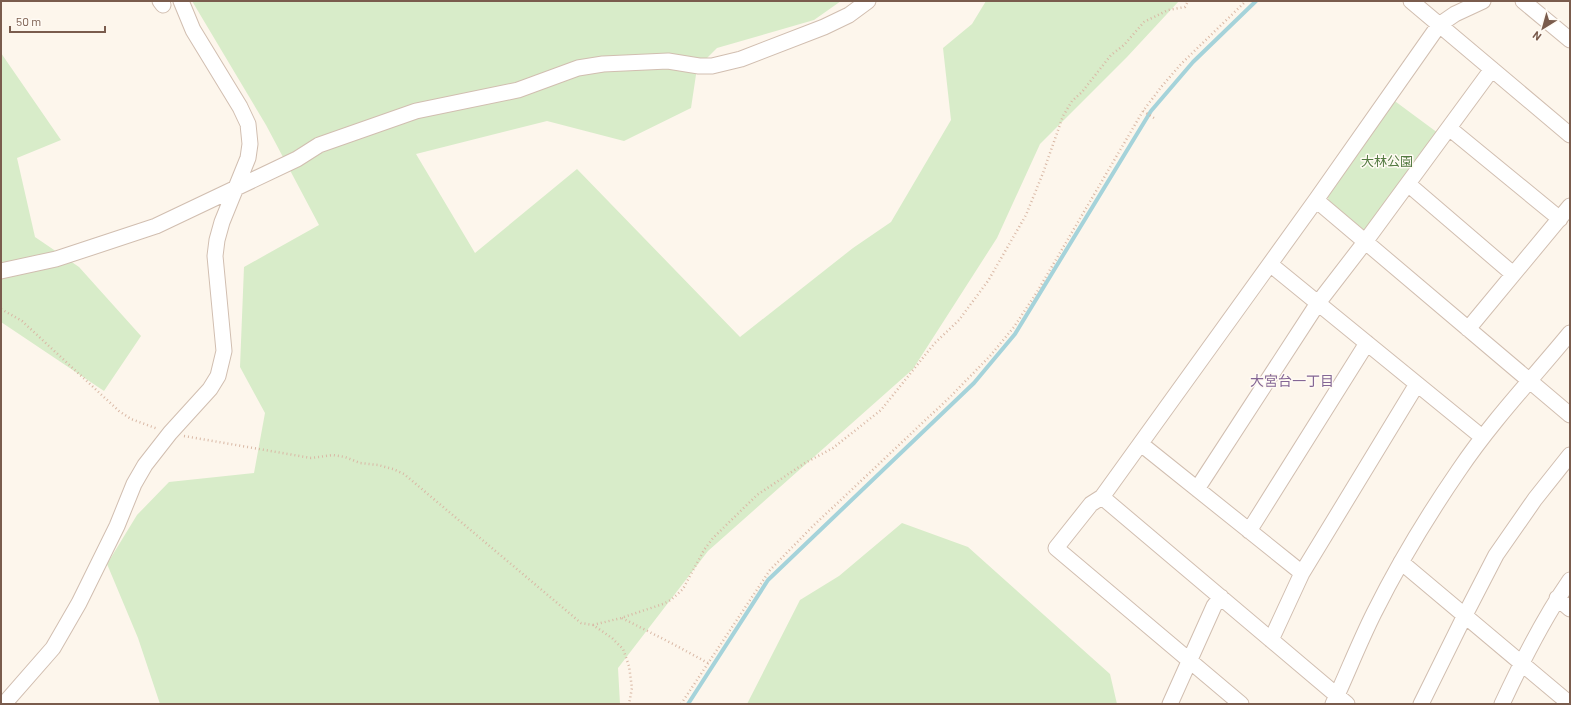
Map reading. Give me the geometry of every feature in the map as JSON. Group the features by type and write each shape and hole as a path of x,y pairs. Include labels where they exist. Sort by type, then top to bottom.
{"street":[{"path":"4,704 52,648 73,614 117,526 134,484 145,465 170,433 210,389 218,376 222,365 224,351 215,256 220,228 248,158 250,144 248,124 240,107 193,30 181,1"},
{"path":"1,272 56,259 156,226 235,190 297,159 320,145 416,111 518,90 578,68 603,64 668,61 699,66 726,63 741,59 824,26 849,14 868,1"},
{"path":"1410,1 1570,135"},
{"path":"1241,704 1056,548 1091,504 1102,497 1316,200 1438,24 1483,1"},
{"path":"1523,1 1570,40"},
{"path":"1197,489 1318,303 1365,242 1492,69"},
{"path":"1449,128 1560,219"},
{"path":"1408,184 1513,274"},
{"path":"1316,200 1570,415"},
{"path":"1468,329 1570,206"},
{"path":"1270,264 1482,437"},
{"path":"1102,497 1271,640 1339,701 1374,614 1401,562 1429,515 1482,437 1570,333"},
{"path":"1249,531 1367,343"},
{"path":"1271,640 1302,573 1417,384"},
{"path":"1140,444 1302,573"},
{"path":"1421,704 1496,555 1535,498 1570,455"},
{"path":"1401,562 1570,704"},
{"path":"1502,704 1521,662 1557,598 1570,580"},
{"path":"1170,704 1214,606 1221,597"},
{"path":"1557,598 1570,609"}],"path":[{"path":"1,309 22,321 119,411 131,419 170,433 310,458 333,455 345,456 360,463 378,465 393,469 404,474 581,623 593,625 622,618 663,604 676,596 683,589 712,538 757,495 805,463 833,448 881,410 934,344 959,320 988,281 1026,215 1046,166 1063,116 1072,101 1082,92 1111,55 1124,45 1144,22 1168,10 1185,7 1188,1"},
{"path":"681,704 770,570 812,527 950,397 990,356 1014,327 1037,292 1143,111 1181,64 1246,1"},
{"path":"1143,111 1154,118"},
{"path":"622,618 708,663"},
{"path":"593,625 612,638 623,649 629,666 632,688 629,704"}],"green space":[{"path":"192,1 841,1 814,20 717,48 697,68 691,108 624,141 547,121 416,154 475,253 577,169 740,337 853,248 891,222 951,120 943,48 972,24 986,1 1179,1 1127,57 1040,144 997,238 913,369 708,551 618,668 620,704 160,704 138,638 107,564 137,515 169,482 254,473 265,413 240,367 244,267 319,225 266,125"},
{"path":"1,53 61,140 17,158 35,237 79,267 141,336 104,391 1,322"},
{"name":"大林公園","path":"1392,99 1442,136 1365,232 1329,204 1327,191"},
{"path":"902,523 968,547 1110,674 1117,704 747,704 800,600 839,576"}],"waterway":[{"path":"688,704 768,580 974,383 1015,334 1151,111 1193,62 1256,1"}],"district":[{"name":"大宮台一丁目","path":"1292,381"}]}
